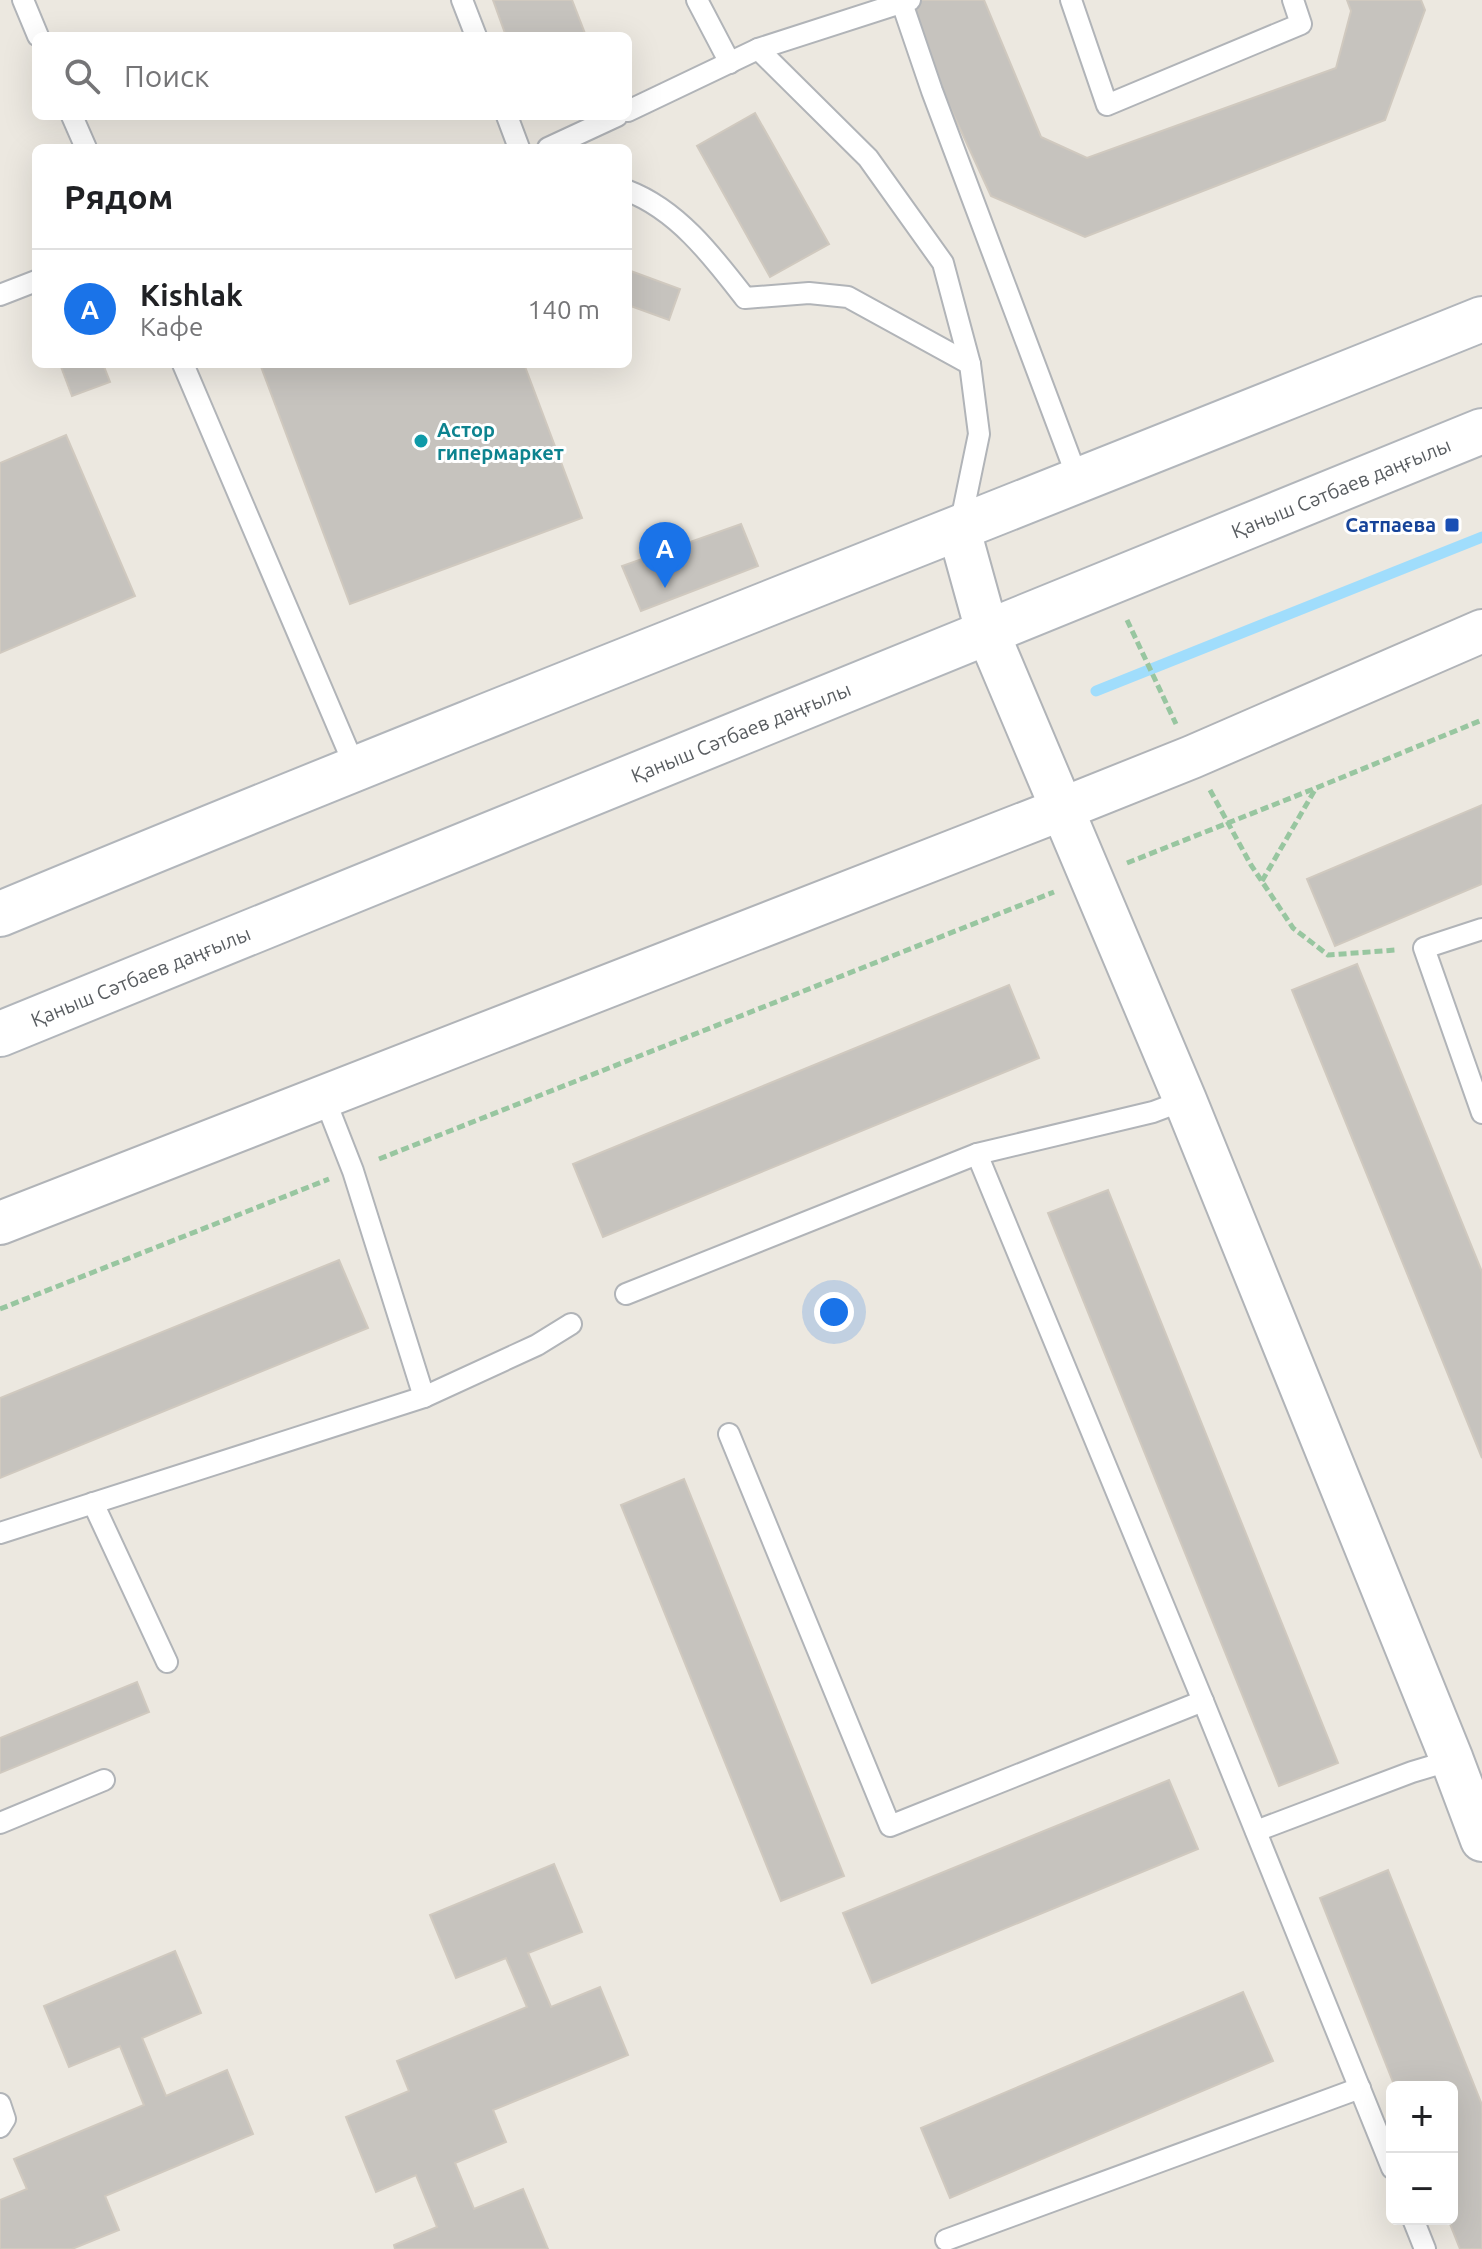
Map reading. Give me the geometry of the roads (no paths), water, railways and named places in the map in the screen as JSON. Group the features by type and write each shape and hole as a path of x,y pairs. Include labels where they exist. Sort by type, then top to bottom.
{"main road":[{"path":"0,914 355,767 959,530 1482,319"},
{"name":"Қаныш Сәтбаев даңғылы","path":"0,1034 1482,431"}],"street":[{"path":"959,530 987,631 1185,1100 1482,1840"},
{"path":"0,1223 1062,809 1482,631"}],"lane":[{"path":"23,0 36,32"},
{"path":"462,0 474,32"},
{"path":"697,0 730,63"},
{"path":"1071,0 1107,105 1301,24 1293,0"},
{"path":"632,109 758,49 906,2 932,91 1079,482"},
{"path":"758,49 868,158 943,263 970,364 979,434 959,530"},
{"path":"74,120 84,144"},
{"path":"508,120 518,144"},
{"path":"557,144 608,120"},
{"path":"632,193 701,241 745,298 809,293 848,297 970,364"},
{"path":"0,295 32,283"},
{"path":"185,368 355,767"},
{"path":"1482,929 1424,948 1482,1113"},
{"path":"324,1097 353,1171 424,1397"},
{"path":"626,1294 977,1154 1153,1112 1185,1100"},
{"path":"977,1154 1386,2153"},
{"path":"0,1533 424,1397 537,1345 571,1324"},
{"path":"729,1434 890,1826 1203,1701"},
{"path":"93,1503 167,1662"},
{"path":"1256,1831 1452,1760"},
{"path":"0,1823 104,1780"},
{"path":"946,2240 1360,2088"},
{"path":"0,2104 5,2119 0,2127"},
{"path":"1415,2225 1425,2249"}],"waterway":[{"path":"1096,691 1482,537"}],"place":[{"name":"Астор гипермаркет","path":"421,441"},
{"name":"Сатпаева","path":"1452,525"},
{"name":"Kishlak","path":"665,588"}]}
